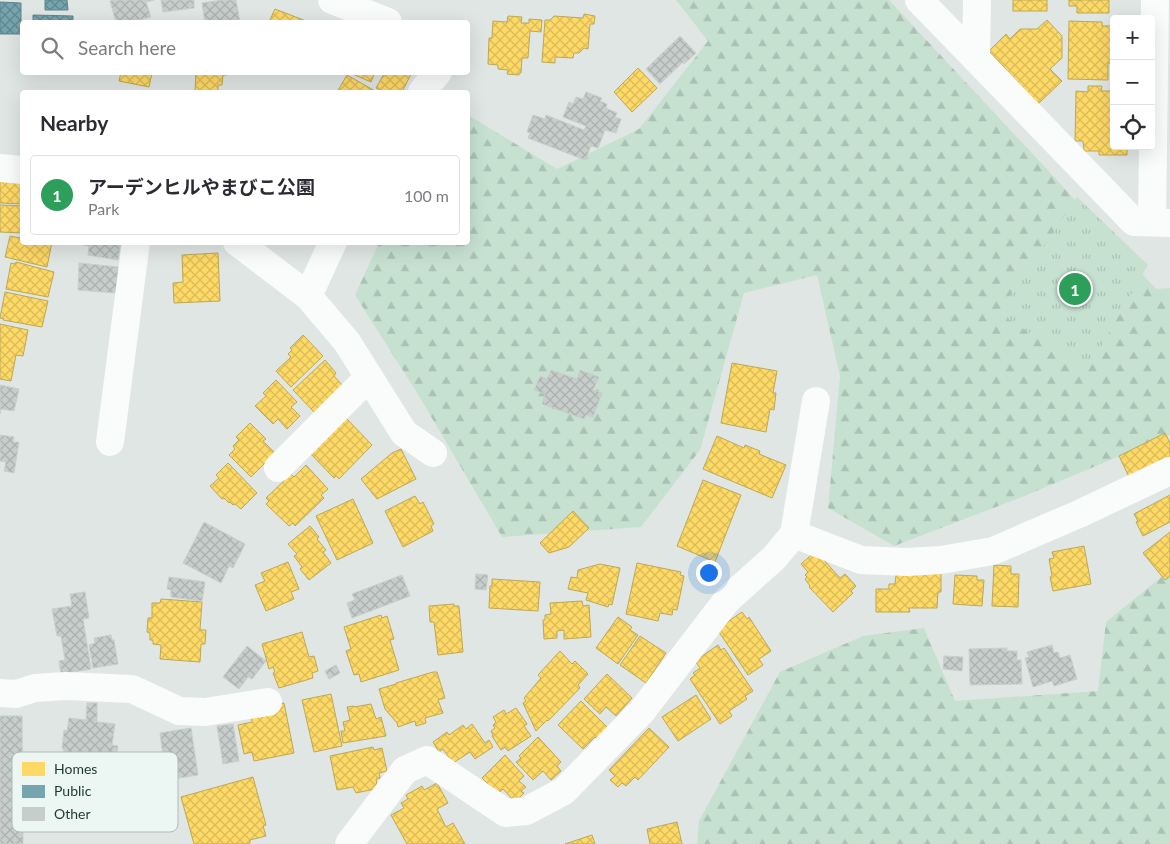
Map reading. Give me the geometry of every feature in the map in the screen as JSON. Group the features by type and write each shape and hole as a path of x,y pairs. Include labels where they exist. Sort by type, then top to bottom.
{"street":[{"path":"332,0 383,20"},
{"path":"919,0 1134,222 1161,223 1155,0"},
{"path":"976,0 976,58"},
{"path":"424,90 436,75"},
{"path":"0,168 20,170"},
{"path":"110,442 136,245"},
{"path":"241,245 308,296 347,342 404,433 433,452"},
{"path":"308,296 332,245"},
{"path":"278,468 369,377"},
{"path":"349,844 405,770 427,760 506,813 526,812 564,791 642,711 727,600 774,558 794,534 816,402"},
{"path":"794,534 861,560 907,562 941,560 993,551 1079,514 1170,471"},
{"path":"0,693 16,694 35,688 66,686 132,689 179,711 204,712 268,702"}],"green space":[{"path":"676,0 889,0 1156,289 1170,288 1170,435 1022,497 894,546 828,508 840,376 817,275 744,293 700,450 641,527 502,537 416,391 355,295 378,245 470,245 470,116 557,169 639,129 708,41"},
{"path":"1077,197 1148,265 1088,369 998,313"},
{"path":"1170,570 1170,844 697,844 699,821 780,672 863,636 924,628 955,701 1098,691 1106,622"}],"building: Homes":[{"path":"1013,0 1047,0 1047,11 1013,11"},
{"path":"1069,0 1109,0 1109,13 1077,13 1077,6 1069,6"},
{"path":"275,9 303,20 270,20"},
{"path":"584,14 595,16 594,24 590,24 588,49 584,48 579,53 574,53 573,58 555,57 555,63 542,62 545,20 550,20 554,16 583,18"},
{"path":"508,16 522,17 521,23 529,23 529,19 542,20 541,32 530,31 528,58 522,58 521,73 519,75 507,74 508,70 498,69 498,65 488,64 489,38 492,38 493,21 507,22"},
{"path":"1047,20 1062,36 1062,58 1050,69 1062,81 1038,104 989,51 1006,34 1010,39 1020,29 1037,29"},
{"path":"1069,21 1102,22 1102,26 1110,26 1108,80 1068,79"},
{"path":"638,68 657,88 632,112 614,92"},
{"path":"120,75 152,75 149,87 119,81"},
{"path":"196,75 223,75 222,85 218,85 218,90 195,90"},
{"path":"347,75 373,90 338,90"},
{"path":"355,75 374,75 371,82"},
{"path":"383,75 410,75 403,90 380,90 376,88"},
{"path":"1088,86 1102,86 1101,91 1110,91 1110,150 1127,150 1127,155 1099,155 1099,151 1084,151 1083,141 1075,141 1076,91 1088,92"},
{"path":"0,178 20,179 20,204 0,203"},
{"path":"0,205 20,206 20,233 0,232"},
{"path":"10,236 20,238 20,245 51,245 47,267 5,257"},
{"path":"218,253 220,301 174,303 173,283 183,282 182,255"},
{"path":"16,262 54,272 48,297 6,289 11,263 15,264"},
{"path":"5,292 48,301 42,327 0,318"},
{"path":"0,324 28,330 23,356 16,355 11,381 0,379"},
{"path":"303,335 323,356 291,387 276,371 291,357 288,354 292,350 290,348"},
{"path":"325,360 336,373 334,376 343,386 315,413 293,390"},
{"path":"732,363 777,371 773,393 776,393 774,410 770,409 766,432 721,423"},
{"path":"276,380 297,402 291,407 300,416 287,429 278,419 273,424 255,406 266,396 263,393"},
{"path":"345,417 372,445 339,479 336,476 334,478 309,452"},
{"path":"250,423 266,439 263,441 275,453 251,477 229,455 235,449 233,446 239,440 236,437"},
{"path":"1165,433 1170,443 1170,457 1131,481 1119,456"},
{"path":"717,436 744,448 745,445 760,451 759,454 786,465 772,498 703,469"},
{"path":"401,449 416,479 377,499 361,479 392,453"},
{"path":"228,463 257,493 241,509 224,498 222,499 210,486 219,478 216,475"},
{"path":"306,465 328,489 321,495 324,498 295,526 293,523 289,526 266,504 269,501 266,498 291,474 294,477"},
{"path":"703,480 741,495 715,562 677,546"},
{"path":"1170,495 1170,522 1143,536 1134,514"},
{"path":"415,496 420,504 423,502 434,524 431,526 433,531 403,547 385,511"},
{"path":"353,499 373,543 337,560 316,516"},
{"path":"573,511 589,528 569,547 549,553 540,543"},
{"path":"310,526 319,537 317,539 326,550 323,552 331,563 309,580 300,569 302,567 294,556 297,554 288,544"},
{"path":"1170,532 1170,576 1165,580 1143,553"},
{"path":"1084,546 1091,584 1053,591 1049,559 1054,558 1052,552"},
{"path":"816,551 840,578 845,574 856,586 851,591 853,593 833,612 809,587 805,579 807,577 805,575 808,572 801,564"},
{"path":"288,562 299,589 291,592 294,599 266,611 255,585 265,581 261,573"},
{"path":"637,563 681,572 680,575 684,576 677,610 673,609 672,615 660,613 658,621 626,614"},
{"path":"600,564 620,568 612,605 609,604 608,607 586,600 588,593 568,589 571,577 577,578 578,570"},
{"path":"994,565 1011,566 1011,574 1019,574 1018,607 992,606"},
{"path":"941,571 941,592 938,592 937,608 909,608 910,612 876,612 876,589 889,589 889,584 895,584 896,575"},
{"path":"955,575 977,576 977,580 984,580 982,606 953,604"},
{"path":"492,579 540,582 538,611 489,608"},
{"path":"161,599 202,602 200,630 206,630 205,644 201,644 200,662 160,659 161,645 153,644 153,640 150,640 150,633 147,632 148,618 152,618 152,603 160,603"},
{"path":"582,601 583,606 589,605 591,637 564,639 564,630 557,631 557,638 544,639 543,620 545,620 545,615 551,614 550,603"},
{"path":"454,604 454,606 459,606 463,652 438,655 434,622 430,622 429,606"},
{"path":"742,612 747,619 749,617 771,651 759,659 763,665 748,675 717,629"},
{"path":"381,615 382,618 387,616 394,639 390,640 399,670 361,682 359,674 354,675 346,651 351,649 344,627"},
{"path":"618,617 632,627 630,630 638,635 618,664 596,648"},
{"path":"302,632 309,657 314,656 318,671 312,673 313,678 279,688 273,673 275,672 273,667 269,669 262,644"},
{"path":"640,636 666,653 646,683 620,665"},
{"path":"718,645 721,650 724,648 753,691 745,696 747,699 729,711 732,716 720,724 690,679 695,675 693,673 700,668 695,661"},
{"path":"560,651 572,664 575,661 588,674 578,685 580,688 536,731 523,703 526,701 524,698 541,678 538,675"},
{"path":"437,672 445,698 438,700 443,713 425,718 426,723 416,726 415,721 398,727 397,723 385,709 379,689"},
{"path":"607,674 632,698 616,716 606,707 600,714 584,699"},
{"path":"331,694 342,746 314,752 302,700"},
{"path":"696,695 711,719 678,741 662,717"},
{"path":"581,701 608,728 583,749 558,725"},
{"path":"284,703 294,753 254,761 252,752 244,754 238,725 252,722 251,714 258,708"},
{"path":"371,704 376,719 381,717 386,736 343,743 341,731 345,731 343,722 350,720 347,707"},
{"path":"516,708 527,724 524,726 531,736 508,751 505,747 501,750 492,736 491,731 495,728 493,725 496,722 493,717 504,710 506,714"},
{"path":"472,724 485,743 489,740 493,747 475,759 470,752 453,763 443,749 439,752 433,742 447,732 449,735 463,725 466,729"},
{"path":"649,728 669,747 638,780 635,777 626,786 622,783 618,787 610,780 615,776 609,770"},
{"path":"538,737 561,762 557,766 561,771 551,780 543,771 533,780 516,762 521,758 519,756"},
{"path":"373,747 374,750 382,748 387,771 379,773 380,778 376,779 377,785 375,789 356,793 353,787 337,790 330,756"},
{"path":"505,755 524,776 519,781 526,787 521,791 524,793 515,802 503,789 498,794 482,778"},
{"path":"253,777 266,825 263,826 266,836 250,840 248,844 194,844 181,797"},
{"path":"437,783 448,803 437,809 446,827 453,823 465,844 407,844 391,815 404,808 401,803 408,799 406,795 422,786 424,790"},
{"path":"677,822 682,844 650,844 647,829"},
{"path":"592,835 595,844 565,844"}],"building: Public":[{"path":"45,0 67,0 68,10 45,10"},
{"path":"0,2 21,3 20,34 0,34"},
{"path":"33,15 73,16 73,20 33,20"}],"building: Other":[{"path":"154,0 146,2 151,17 138,20 115,20 110,1"},
{"path":"161,0 194,0 194,8 163,12"},
{"path":"236,0 240,20 205,20 202,3"},
{"path":"680,36 696,53 684,64 683,62 660,84 646,69"},
{"path":"586,92 602,98 600,101 607,104 606,108 617,113 615,117 621,119 616,133 605,130 598,148 591,146 585,160 528,138 530,133 527,132 533,115 545,119 546,115 584,130 586,126 563,117 569,102 573,104 576,97 583,99"},
{"path":"83,245 120,245 118,260 88,255 89,246"},
{"path":"79,263 118,267 116,293 78,290"},
{"path":"551,370 577,379 580,370 599,377 593,390 602,393 593,417 586,415 584,419 542,404 545,394 534,390 540,376 547,379"},
{"path":"0,385 19,389 14,411 1,409 0,414"},
{"path":"0,435 14,437 13,442 19,442 14,473 4,471 6,462 0,461"},
{"path":"204,522 245,544 233,568 229,566 221,583 183,563"},
{"path":"476,574 488,575 486,590 475,589"},
{"path":"402,575 410,596 352,618 347,603 355,600 352,594"},
{"path":"169,577 205,582 202,601 171,597 171,590 167,589"},
{"path":"85,592 89,618 83,619 91,669 61,674 59,661 65,660 61,636 57,636 52,609 72,606 70,594"},
{"path":"111,635 112,640 114,640 118,664 93,668 89,645 95,643 94,638"},
{"path":"1052,645 1054,653 1058,652 1060,658 1070,655 1077,679 1054,686 1052,681 1033,687 1025,658 1029,657 1027,652"},
{"path":"247,646 266,661 252,679 248,677 239,689 223,677"},
{"path":"1007,648 1007,651 1017,651 1017,660 1021,660 1022,684 970,685 969,649"},
{"path":"944,656 963,657 962,671 943,669"},
{"path":"336,665 340,673 329,679 325,671"},
{"path":"87,703 97,703 97,722 115,724 112,745 118,746 117,752 64,752 64,749 62,749 64,730 67,731 69,718 86,720"},
{"path":"0,716 22,716 22,752 12,752 12,832 23,832 23,844 0,844"},
{"path":"233,724 239,761 223,764 217,726"},
{"path":"191,728 198,775 178,778 178,752 162,752 160,733"}],"place":[{"name":"アーデンヒルやまびこ公園","path":"1075,289"}]}
